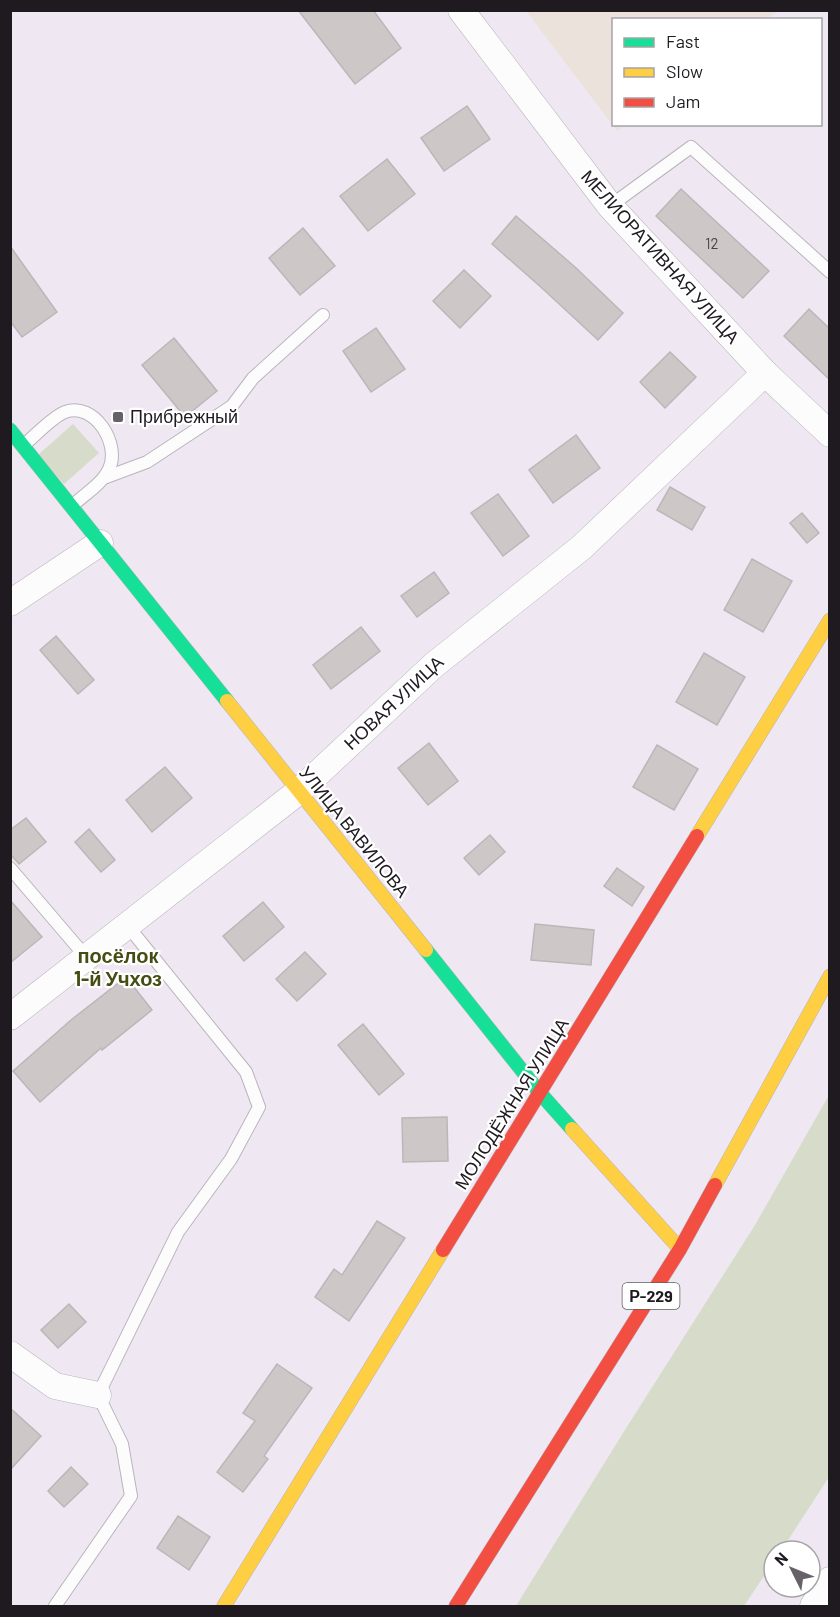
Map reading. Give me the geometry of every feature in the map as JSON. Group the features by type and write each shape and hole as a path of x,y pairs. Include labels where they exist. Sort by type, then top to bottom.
{"street":[{"name":"МЕЛИОРАТИВНАЯ УЛИЦА","path":"461,10 610,206 765,373 830,434"},
{"name":"НОВАЯ УЛИЦА","path":"10,1017 298,792 434,664 582,547 765,373"},
{"name":"УЛИЦА ВАВИЛОВА","path":"10,430 540,1093 680,1249"},
{"path":"10,603 100,543"},
{"name":"МОЛОДЁЖНАЯ УЛИЦА","path":"224,1606 830,620"},
{"name":"Р-229","path":"456,1606 680,1249 830,976"},
{"path":"10,1354 55,1386 98,1395"},
{"path":"813,1606 830,1580"}],"lane":[{"path":"610,206 691,147 830,272"},
{"path":"104,478 147,462 232,406 253,378 324,315"},
{"path":"23,446 62,412 75,410 86,412 101,427 112,447 110,467 104,478 72,506"},
{"path":"10,868 86,957"},
{"path":"56,1606 131,1496 122,1444 98,1395 178,1232 231,1159 259,1107 246,1072 127,925"}],"shaded area":[{"path":"526,11 778,11 768,18 612,18 612,124"},
{"path":"613,126 624,126 617,131"}],"green space":[{"path":"73,424 99,453 64,484 38,455"},
{"path":"829,1095 829,1477 789,1539 762,1539 762,1579 744,1606 516,1606 623,1433 755,1225"}],"building":[{"path":"298,10 373,10 401,48 355,84"},
{"path":"467,106 490,139 444,171 421,138"},
{"path":"387,159 415,194 368,231 340,196"},
{"path":"681,189 769,271 743,298 656,216"},
{"path":"516,216 575,267 623,313 598,340 492,244"},
{"path":"303,228 335,266 300,295 269,258"},
{"path":"10,246 57,312 22,337 10,321"},
{"path":"464,270 491,296 460,328 433,301"},
{"path":"809,309 830,329 830,380 784,336"},
{"path":"376,328 405,369 371,392 343,351"},
{"path":"174,338 217,391 185,417 142,365"},
{"path":"670,352 696,377 665,408 640,382"},
{"path":"576,435 600,468 553,503 529,470"},
{"path":"670,487 705,507 692,530 657,510"},
{"path":"498,494 529,536 503,556 471,513"},
{"path":"802,513 819,533 807,543 790,523"},
{"path":"752,559 792,581 763,632 724,610"},
{"path":"434,572 449,593 417,617 401,596"},
{"path":"361,627 380,651 331,689 313,665"},
{"path":"56,636 94,680 78,694 40,650"},
{"path":"704,653 745,677 717,725 676,702"},
{"path":"429,743 458,781 428,805 398,768"},
{"path":"657,745 698,769 674,810 633,787"},
{"path":"165,767 192,798 152,832 126,800"},
{"path":"26,818 46,842 19,864 10,854 10,830"},
{"path":"89,829 115,860 101,872 75,842"},
{"path":"490,835 505,852 479,875 464,858"},
{"path":"617,868 644,887 632,906 604,886"},
{"path":"10,900 42,937 10,963"},
{"path":"263,902 284,927 244,961 223,936"},
{"path":"535,924 594,930 591,965 531,960"},
{"path":"305,952 326,974 297,1001 276,979"},
{"path":"126,977 152,1010 102,1050 101,1048 40,1102 13,1071 71,1020"},
{"path":"363,1024 404,1074 379,1095 338,1045"},
{"path":"447,1117 448,1161 403,1162 402,1118"},
{"path":"377,1221 405,1238 349,1321 315,1297 334,1269 342,1275"},
{"path":"69,1304 86,1322 58,1348 41,1330"},
{"path":"277,1364 312,1388 264,1456 268,1459 243,1492 217,1472 255,1421 243,1413"},
{"path":"10,1408 41,1436 10,1470"},
{"path":"71,1467 88,1484 64,1507 48,1491"},
{"path":"178,1516 210,1537 189,1570 157,1548"}],"traffic: fast":[{"path":"10,430 227,701"},
{"path":"426,950 540,1093 572,1129"}],"traffic: slow":[{"path":"697,836 830,620"},
{"path":"227,701 426,950"},
{"path":"715,1185 830,976"},
{"path":"572,1129 680,1249"},
{"path":"224,1606 443,1250"}],"traffic: jam":[{"path":"443,1250 697,836"},
{"path":"456,1606 680,1249 715,1185"}],"place":[{"name":"Прибрежный","path":"118,417"}],"district":[{"name":"посёлок 1-й Учхоз","path":"118,968"}]}
